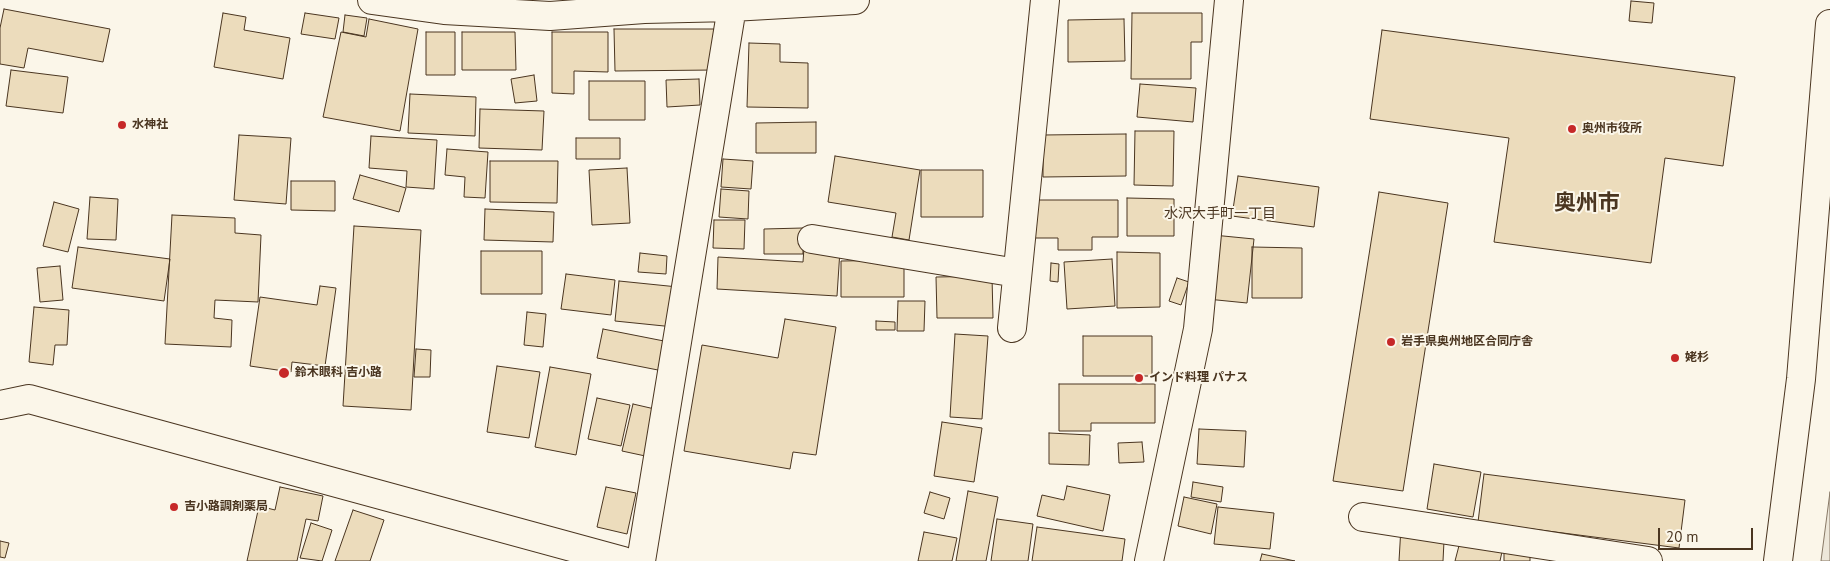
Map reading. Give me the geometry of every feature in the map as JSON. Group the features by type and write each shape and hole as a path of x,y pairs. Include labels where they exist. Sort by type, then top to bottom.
{"street":[{"path":"372,0 444,10 550,16 644,4 732,7 808,1 855,0"},
{"path":"1012,328 1045,0"},
{"path":"1149,561 1198,329 1228,0"},
{"path":"641,561 732,7"},
{"path":"1778,561 1801,379 1830,24"},
{"path":"812,239 1017,273"},
{"path":"0,405 29,399 623,561"},
{"path":"1362,517 1648,561"}],"shaded area":[{"path":"1830,492 1830,561 1821,561"}],"building":[{"path":"1631,1 1654,3 1652,23 1629,21"},
{"path":"4,9 110,29 103,62 28,48 24,68 0,64 0,28"},
{"path":"223,13 246,17 244,30 290,38 283,79 214,67"},
{"path":"305,13 339,18 335,39 301,34"},
{"path":"1132,13 1202,13 1202,42 1191,42 1191,79 1131,79"},
{"path":"345,15 367,18 364,36 343,32"},
{"path":"369,19 418,29 400,131 323,117 341,32 366,37"},
{"path":"1124,19 1125,61 1068,62 1068,20"},
{"path":"614,29 714,29 714,70 615,71"},
{"path":"1382,30 1735,77 1723,166 1665,158 1651,263 1494,242 1509,138 1370,119"},
{"path":"426,32 455,32 455,75 426,75"},
{"path":"462,32 515,32 516,70 462,70"},
{"path":"552,32 608,32 608,72 574,71 574,94 552,93"},
{"path":"749,43 780,44 780,62 808,63 808,108 747,107"},
{"path":"11,70 68,77 63,113 6,106"},
{"path":"534,75 537,101 515,103 511,79"},
{"path":"699,79 700,105 667,107 666,80"},
{"path":"589,81 645,81 645,120 589,120"},
{"path":"1140,84 1196,88 1193,122 1137,117"},
{"path":"410,94 476,97 475,136 408,133"},
{"path":"480,109 544,111 542,150 479,148"},
{"path":"816,122 816,153 756,153 756,123"},
{"path":"1135,131 1174,131 1173,186 1134,185"},
{"path":"1126,134 1126,176 1043,177 1043,135"},
{"path":"239,135 291,138 286,204 234,200"},
{"path":"371,136 437,140 434,189 406,187 407,171 369,168"},
{"path":"576,138 620,138 620,159 576,159"},
{"path":"447,149 488,152 485,198 464,197 465,177 445,175"},
{"path":"835,156 920,170 909,240 892,237 896,213 828,202"},
{"path":"723,159 753,161 751,189 721,187"},
{"path":"490,161 558,161 557,203 490,202"},
{"path":"627,168 630,223 592,225 589,170"},
{"path":"921,170 983,170 983,217 921,217"},
{"path":"360,175 406,188 399,212 353,199"},
{"path":"1238,176 1319,187 1314,227 1232,216"},
{"path":"291,181 335,181 335,211 291,210"},
{"path":"721,189 749,191 748,219 719,217"},
{"name":"岩手県奥州地区合同庁舎","path":"1379,192 1448,203 1403,491 1333,481"},
{"path":"90,197 118,199 116,240 87,239"},
{"path":"1127,198 1174,199 1174,236 1127,236"},
{"path":"1034,200 1118,200 1118,237 1092,237 1092,250 1058,250 1058,238 1034,238"},
{"path":"54,202 79,209 68,252 43,246"},
{"path":"485,209 554,212 553,242 484,240"},
{"path":"172,215 235,218 235,233 261,235 258,302 215,300 214,318 232,320 231,347 165,344"},
{"path":"714,220 745,220 744,249 713,248"},
{"path":"354,226 421,230 411,410 343,406"},
{"path":"803,228 803,254 764,254 764,229"},
{"path":"1213,235 1254,239 1247,303 1207,299"},
{"path":"78,247 170,259 164,301 72,288"},
{"path":"1252,247 1302,248 1302,298 1252,298"},
{"path":"804,248 840,250 837,296 717,289 718,257 803,262"},
{"path":"481,251 542,251 542,294 481,294"},
{"path":"1117,252 1160,253 1160,307 1117,308"},
{"path":"640,253 667,256 666,274 638,272"},
{"path":"1112,259 1115,306 1067,309 1064,262"},
{"path":"904,260 904,297 841,297 841,261"},
{"path":"1051,263 1059,264 1058,282 1050,281"},
{"path":"60,266 63,300 40,302 37,268"},
{"path":"566,274 615,280 611,315 561,309"},
{"path":"992,276 993,318 937,318 936,277"},
{"path":"1177,278 1189,282 1181,305 1169,301"},
{"path":"619,281 678,287 674,327 615,321"},
{"path":"320,286 336,288 325,366 292,362 291,372 250,366 260,297 317,305"},
{"path":"898,301 925,301 924,331 897,331"},
{"path":"34,307 69,310 67,345 55,345 53,365 29,362"},
{"path":"527,312 546,314 543,347 524,345"},
{"path":"785,319 836,327 816,455 793,452 790,469 684,451 702,345 778,358"},
{"path":"876,321 895,322 895,330 876,330"},
{"path":"603,329 669,342 663,371 597,358"},
{"path":"955,334 988,336 982,419 950,417"},
{"path":"1083,336 1152,336 1152,376 1083,376"},
{"path":"416,349 431,350 430,377 414,377"},
{"path":"497,366 540,372 529,438 487,432"},
{"path":"550,367 591,374 576,455 535,447"},
{"path":"1059,384 1155,384 1155,423 1091,423 1091,431 1059,431"},
{"path":"597,398 630,405 621,446 588,439"},
{"path":"633,404 659,410 650,457 622,451"},
{"path":"942,422 982,428 974,482 934,476"},
{"path":"1199,429 1246,431 1244,467 1197,464"},
{"path":"1049,433 1090,435 1089,465 1049,464"},
{"path":"1142,442 1144,462 1119,463 1118,443"},
{"path":"1434,464 1481,472 1473,517 1427,509"},
{"path":"1484,474 1685,500 1679,548 1478,522"},
{"path":"1193,482 1223,487 1221,502 1191,497"},
{"path":"1067,486 1110,495 1103,531 1037,516 1042,495 1064,500"},
{"path":"280,487 323,496 318,521 306,519 297,561 247,561 259,506 275,510"},
{"path":"606,487 636,493 627,534 597,527"},
{"path":"968,491 998,497 986,561 956,561"},
{"path":"930,492 950,498 944,519 924,513"},
{"path":"1184,497 1217,504 1211,534 1178,526"},
{"path":"1218,507 1274,513 1270,549 1214,544"},
{"path":"353,510 384,520 370,561 335,561"},
{"path":"997,519 1033,524 1028,561 991,561"},
{"path":"311,523 332,530 322,561 300,558"},
{"path":"1037,527 1125,539 1122,561 1032,561"},
{"path":"1401,527 1444,541 1443,561 1399,561"},
{"path":"924,532 957,538 952,561 918,561"},
{"path":"1461,538 1503,547 1500,561 1455,561"},
{"path":"0,541 9,543 5,558 0,557"},
{"path":"1504,551 1530,551 1530,561 1504,561"},
{"path":"1262,554 1295,561 1260,561"}],"place":[{"name":"水神社","path":"122,125"},
{"name":"奥州市役所","path":"1572,129"},
{"name":"岩手県奥州地区合同庁舎","path":"1391,342"},
{"name":"姥杉","path":"1675,358"},
{"name":"鈴木眼科 吉小路","path":"284,373"},
{"name":"インド料理 パナス","path":"1139,378"},
{"name":"吉小路調剤薬局","path":"174,507"}],"district":[{"name":"奥州市","path":"1587,204"},
{"name":"水沢大手町一丁目","path":"1220,214"}]}
